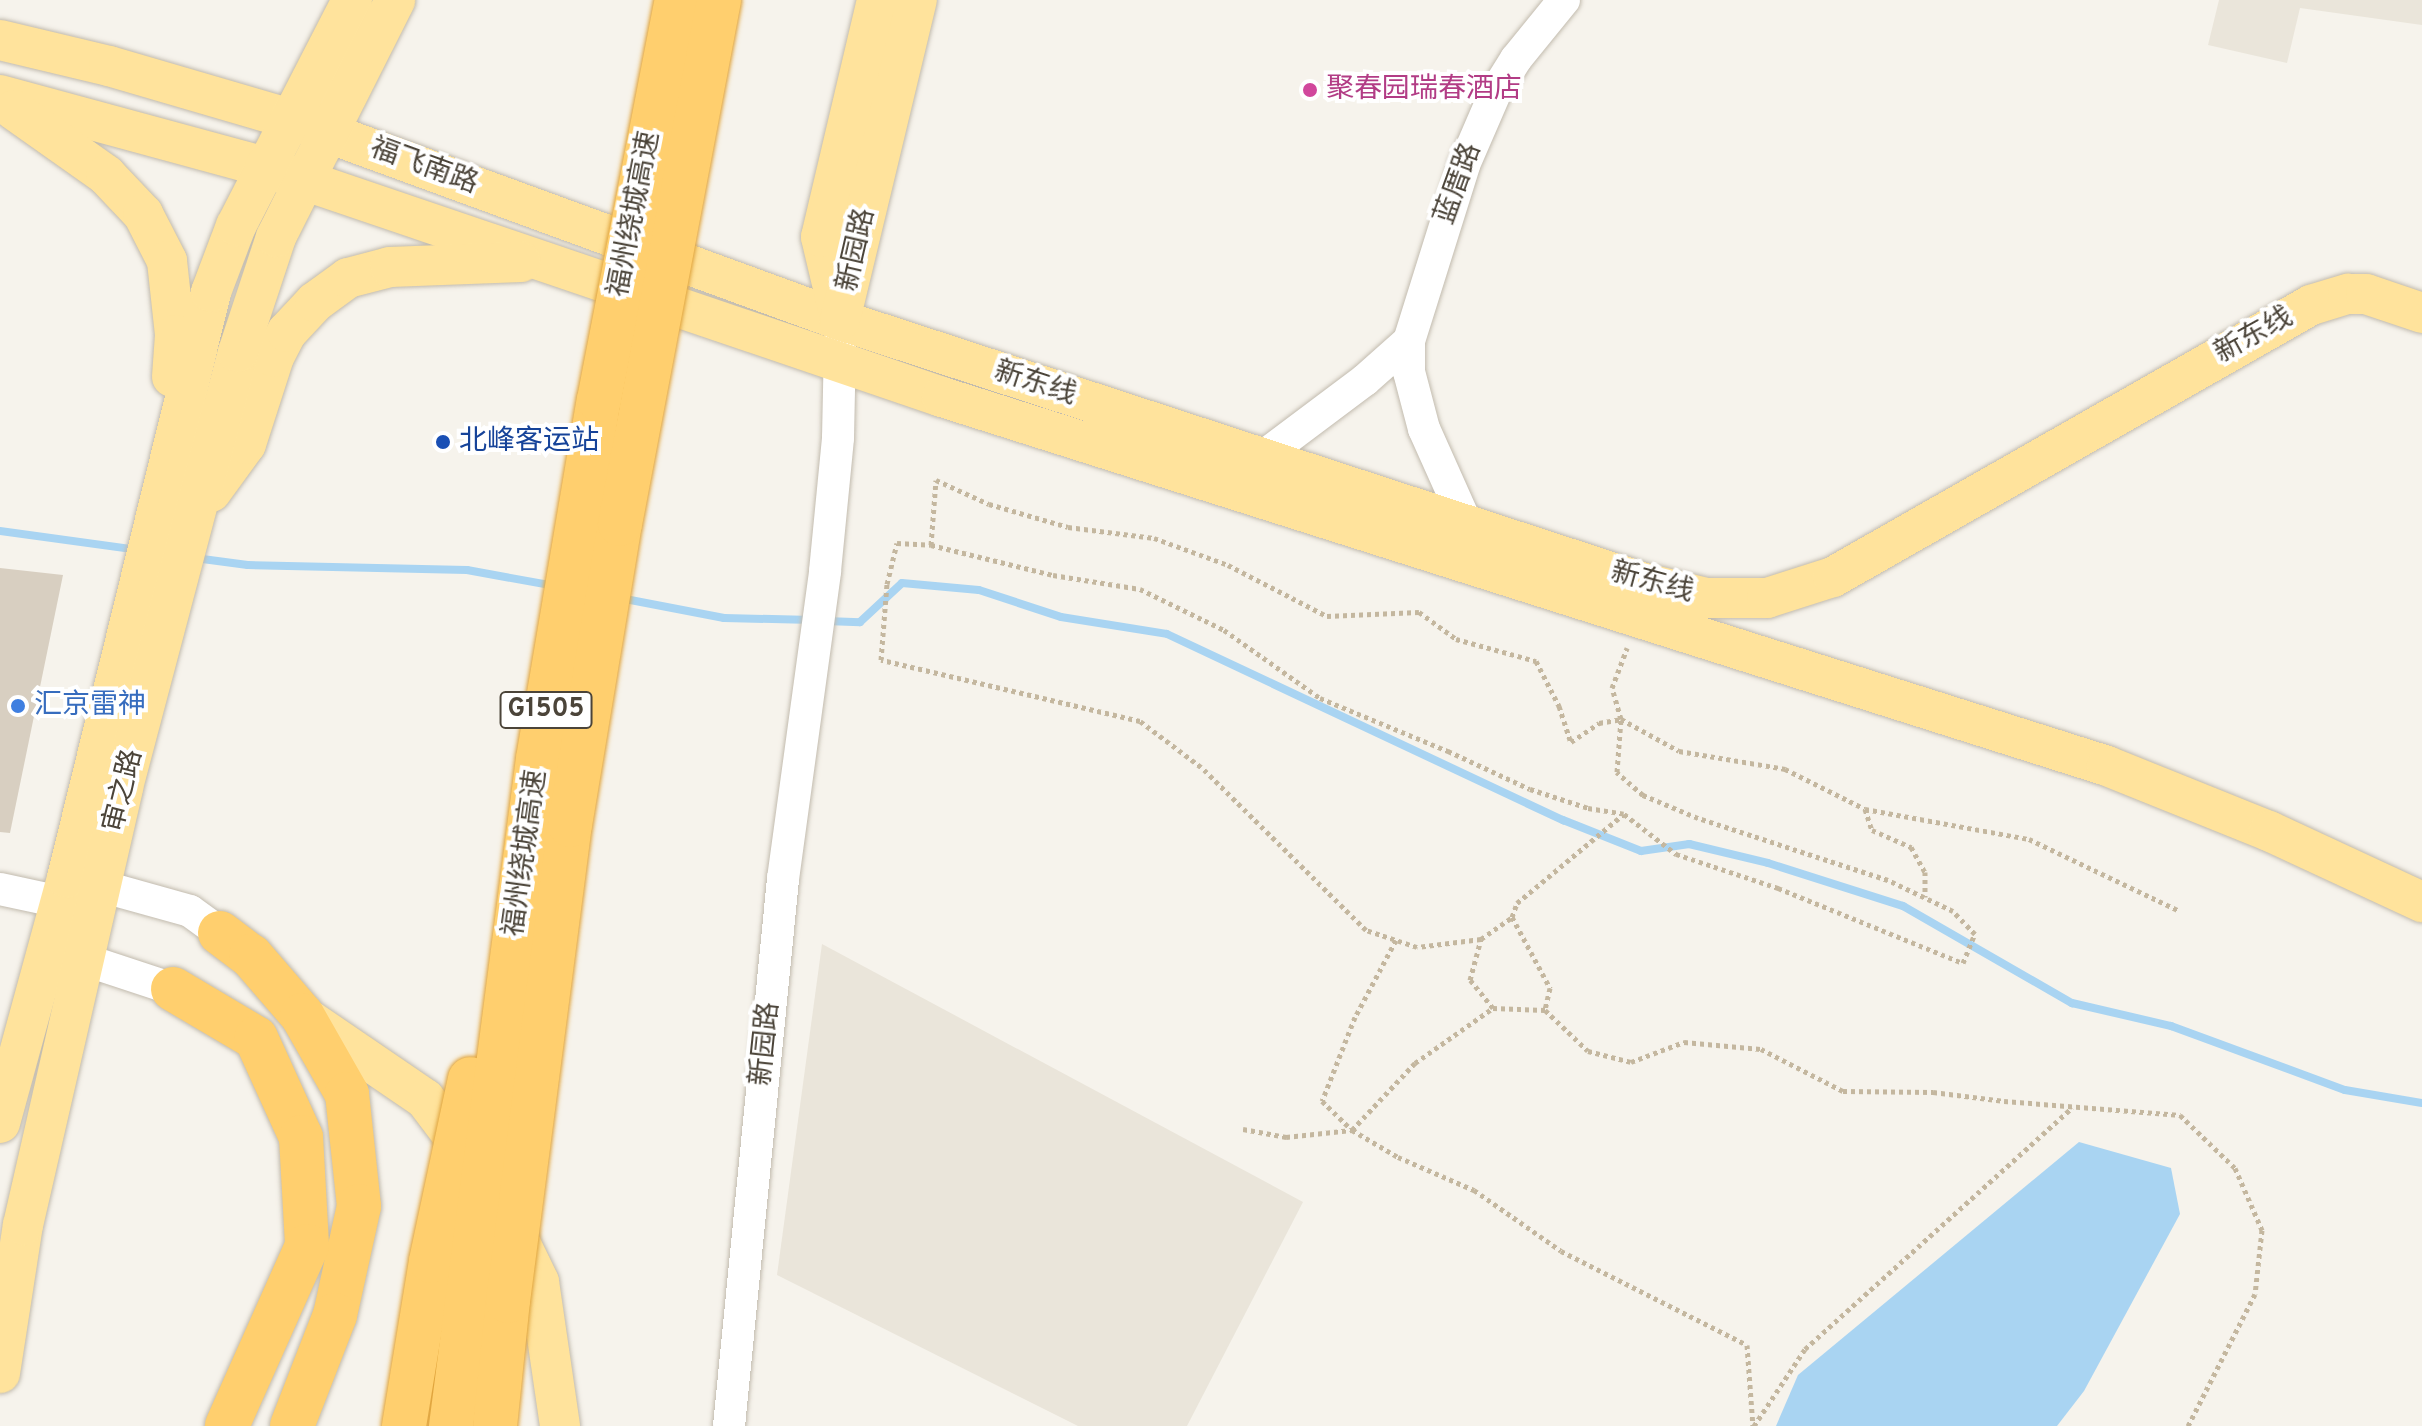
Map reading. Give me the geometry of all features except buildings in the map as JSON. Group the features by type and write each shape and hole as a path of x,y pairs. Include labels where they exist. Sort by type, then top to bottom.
{"highway":[{"name":"福州绕城高速","path":"451,1426 538,759 602,385 677,0"},
{"name":"福州绕城高速","path":"495,1426 508,1301 575,795 620,524 719,0"},
{"path":"404,1426 431,1261 538,759"},
{"path":"220,933 251,956 302,1015 347,1094 359,1206 335,1315 292,1426"},
{"path":"173,989 256,1038 301,1137 307,1246 227,1426"},
{"path":"502,1426 508,1301"},
{"path":"508,1301 516,1426"},
{"path":"221,1426 244,1385"}],"main road":[{"name":"审之路","path":"0,1123 46,948 80,893 153,611 178,508 211,292 236,226 352,0"},
{"name":"审之路","path":"178,508 276,237 395,0"},
{"name":"新园路","path":"840,320 821,237 877,0"},
{"name":"新园路","path":"840,320 917,0"},
{"name":"福飞南路","path":"0,40 109,66 290,119 840,320"},
{"name":"福飞南路","path":"0,98 265,167 840,362"},
{"path":"0,98 106,175 143,214 167,261 175,335 178,508"},
{"path":"178,508 246,444 274,357 287,332 315,302 348,278 390,267 548,262"},
{"name":"新东线","path":"840,320 1685,594 1725,599 1767,598 1813,586 1855,566 2311,305 2348,294 2366,294 2422,313"},
{"name":"新东线","path":"840,362 1638,619 2107,766 2242,819 2422,902"},
{"name":"审之路","path":"0,1373 23,1225 85,958 80,893"},
{"path":"302,1015 425,1099 498,1196 539,1282 560,1426"}],"street":[{"name":"蓝厝路","path":"1409,341 1464,165 1496,91 1516,59 1564,0"},
{"name":"新园路","path":"729,1426 783,879 825,571 838,438 840,320"},
{"path":"1261,458 1365,380 1409,341"},
{"path":"1409,341 1409,372 1424,429 1467,525"},
{"path":"0,889 80,893 190,911 220,933"},
{"path":"46,948 85,958 173,989"}],"path":[{"path":"931,545 936,480 989,504 1068,527 1154,538 1228,565 1327,616 1419,612 1456,639 1536,661 1559,706 1571,742 1599,723 1621,719 1679,751 1785,769 1865,809 2029,839 2180,911"},
{"path":"1624,814 1517,903 1512,917 1481,939 1417,947 1366,930 1201,767 1140,721 881,660 884,615 887,584 897,543 931,545 1053,575 1140,589 1224,630 1320,698 1530,789 1588,808 1624,814 1676,854 1778,888 1963,963 1969,955 1975,934 1953,911 1888,880 1698,818 1643,795 1617,772 1621,719 1612,688 1638,619"},
{"path":"1865,809 1872,830 1911,847 1925,872 1925,897"},
{"path":"1512,917 1550,988 1545,1010"},
{"path":"1481,939 1470,980 1493,1008"},
{"path":"1396,940 1355,1017 1322,1101 1352,1130 1398,1157 1474,1190 1561,1251 1747,1345 1753,1426"},
{"path":"1243,1129 1286,1137 1352,1130 1415,1063 1493,1008 1545,1010 1588,1051 1631,1062 1684,1042 1761,1049 1843,1091 1933,1092 2180,1115 2235,1168 2262,1230 2255,1294 2188,1426"},
{"path":"1753,1426 1805,1349 2073,1107"}],"shaded area":[{"path":"2219,0 2422,0 2422,25 2300,8 2287,63 2208,45"},
{"path":"822,944 1303,1202 1187,1426 1078,1426 777,1275"}],"water":[{"path":"2079,1142 2171,1168 2180,1214 2084,1391 2057,1426 1776,1426 1798,1375"}],"waterway":[{"path":"0,531 138,550"},
{"path":"195,558 248,565 467,570 555,586"},
{"path":"826,621 860,622 902,583 979,590 1061,617 1167,634 1563,820 1641,851 1689,844 1768,863 1903,906 2072,1003 2171,1026 2345,1090 2422,1103"},
{"path":"620,598 724,618 813,620"}],"place":[{"name":"聚春园瑞春酒店","path":"1310,90"},
{"name":"北峰客运站","path":"443,442"},
{"name":"汇京雷神","path":"18,706"}]}
